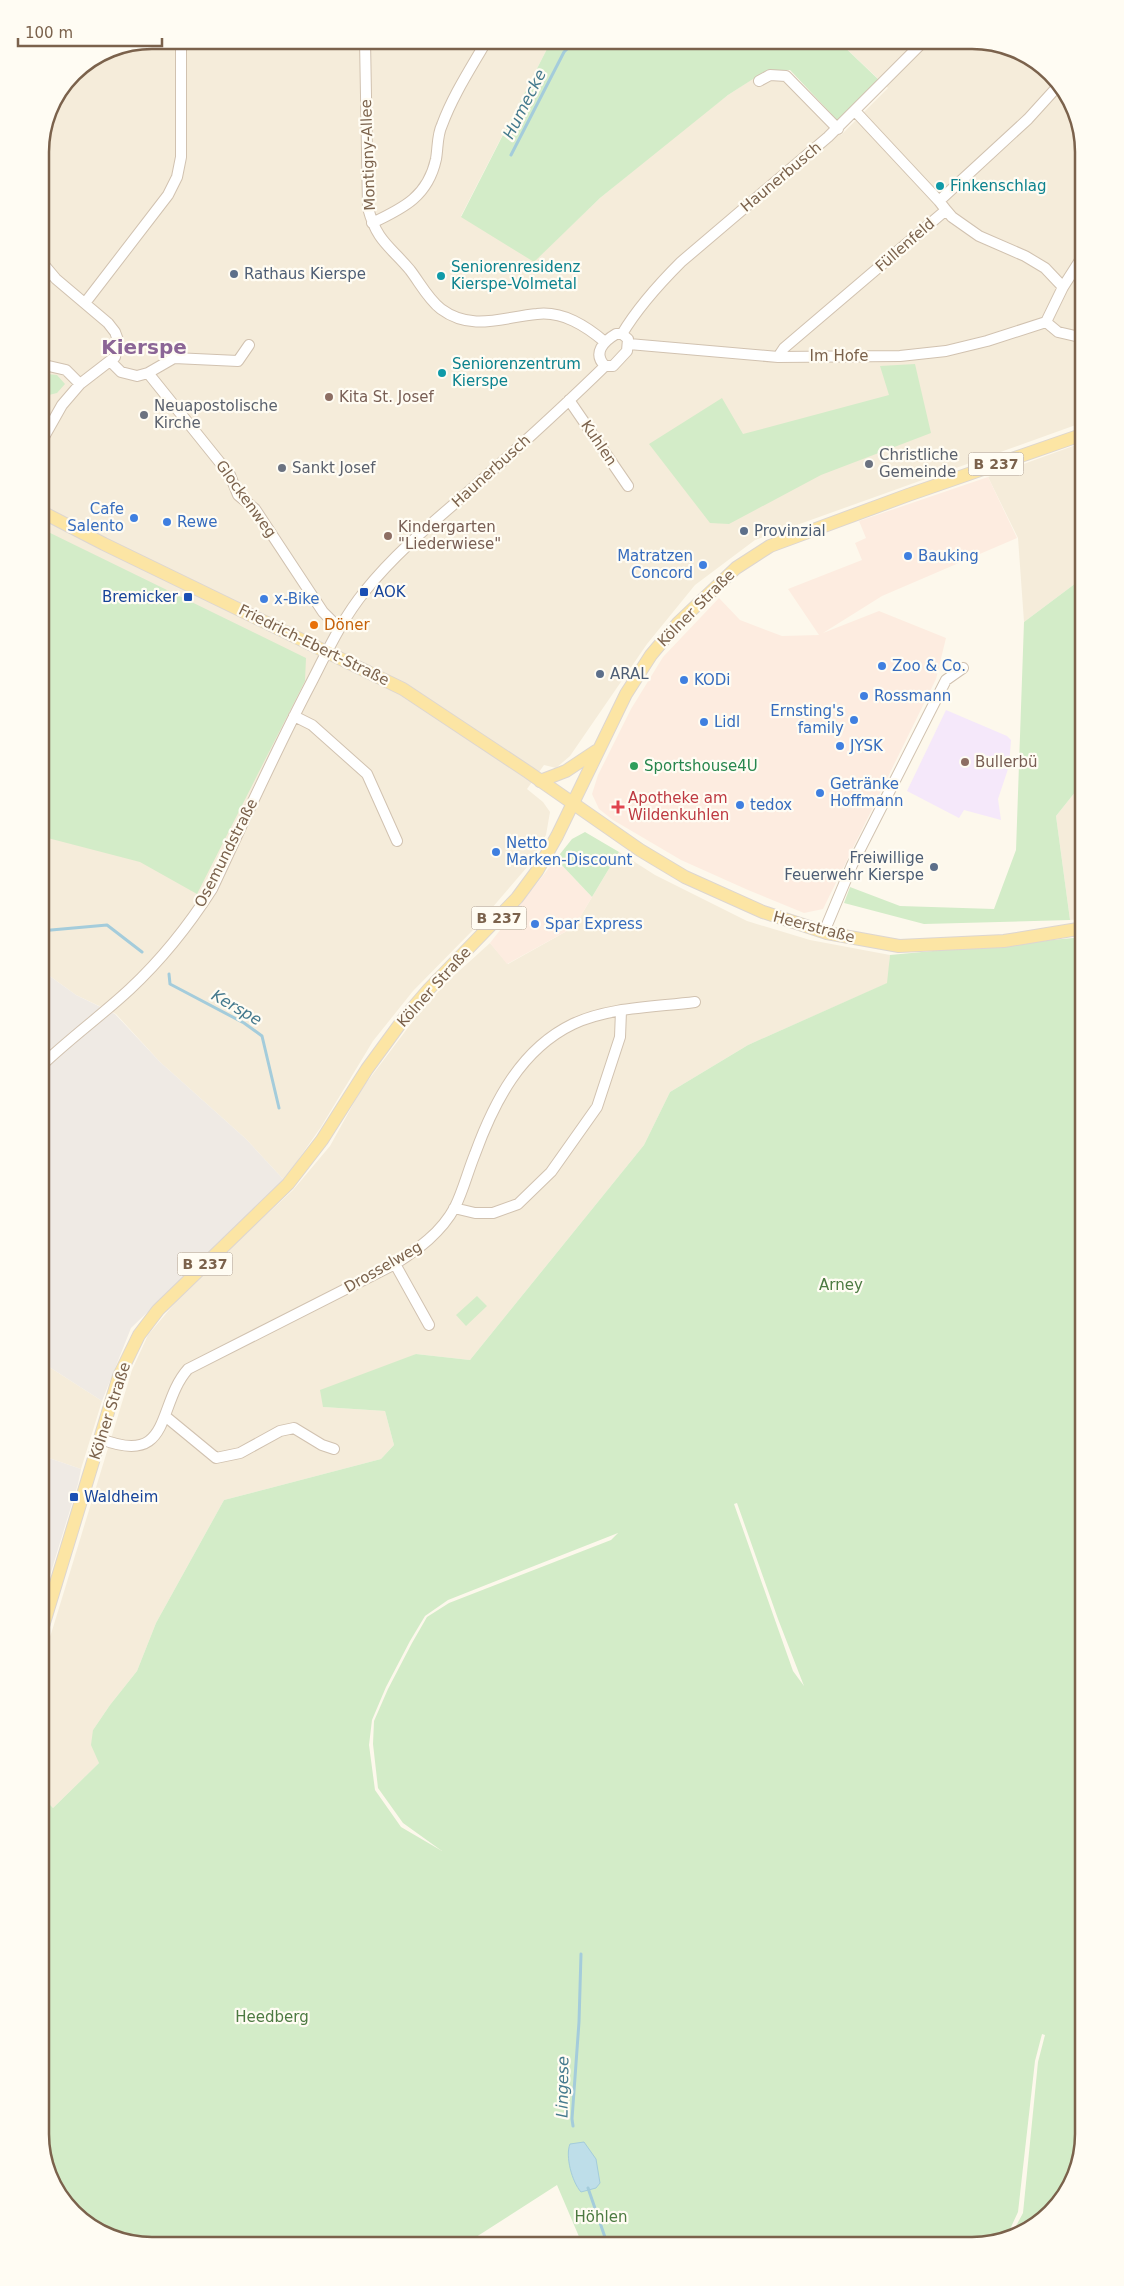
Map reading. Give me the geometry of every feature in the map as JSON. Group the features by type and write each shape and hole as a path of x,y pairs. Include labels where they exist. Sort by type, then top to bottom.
{"main road":[{"name":"Kölner Straße","path":"49,1607 119,1376 139,1335 158,1310 260,1212 303,1166 322,1140 367,1069 405,1017 429,989 517,898 541,864 626,694 659,644 706,594 752,557 770,546 836,520 1075,437"},
{"name":"Friedrich-Ebert-Straße","path":"49,516 104,544 327,650 403,689 540,780 572,804"},
{"path":"540,780 566,771 598,749"},
{"name":"Heerstraße","path":"572,804 640,850 685,877 763,912 824,932 899,946 1004,941 1075,929"}],"street":[{"path":"85,303 168,195 177,177 181,157 181,49"},
{"name":"Montigny-Allee","path":"365,49 368,208 379,238 409,269 440,308 458,319 471,323 493,322 538,313 554,314 577,322 605,342"},
{"path":"372,223 398,210 420,194 428,184 436,158 440,127 482,49"},
{"name":"Haunerbusch","path":"622,334 630,320 661,282 681,262 838,129 916,49"},
{"path":"759,81 770,75 786,76 838,129"},
{"name":"Füllenfeld","path":"778,357 784,348 946,210 939,201 1028,119 1055,90"},
{"path":"855,111 939,201"},
{"path":"946,210 952,217 979,236 998,247 1025,256 1045,268 1063,287"},
{"path":"1075,268 1063,287 1046,322 1058,332 1075,336"},
{"path":"49,271 115,332 118,340 118,350 110,361 80,384 62,405 49,428"},
{"name":"Im Hofe","path":"629,344 778,357 900,356 946,351 987,341 1046,322"},
{"path":"616,334 622,334 628,339 627,351 613,366 605,366 601,362 599,355 600,348 616,334"},
{"path":"110,361 121,372 137,376 148,373 174,358 238,361 249,345"},
{"path":"49,366 66,370 80,384"},
{"name":"Haunerbusch","path":"327,650 339,628 364,592 392,561 605,366"},
{"name":"Glockenweg","path":"148,373 230,475 238,495 255,509 323,612 339,628"},
{"name":"Kuhlen","path":"569,400 628,486"},
{"name":"Osemundstraße","path":"49,1059 131,988 199,910 212,889 327,650"},
{"path":"824,932 852,865 946,680 963,668"},
{"path":"294,716 312,725 366,774 397,841"},
{"name":"Drosselweg","path":"101,1439 127,1447 142,1445 155,1436 166,1416 180,1378 188,1369 395,1264 424,1245 454,1208 478,1144 508,1082 543,1042 573,1024 602,1015 696,1002"},
{"path":"454,1208 493,1213 518,1204 551,1172 597,1107 620,1037 621,1011"},
{"path":"395,1264 429,1325"},
{"path":"166,1416 216,1458 240,1454 280,1431 294,1428 322,1445 334,1449"}],"shaded area":[{"path":"145,49 547,49 461,216 534,261 600,198 686,127 754,78 757,83 771,77 786,79 841,135 888,88 847,49 979,49 993,51 1018,59 1045,79 1054,89 1070,118 1074,138 1075,425 755,540 695,585 647,644 570,756 556,768 544,765 527,789 543,802 550,812 546,835 528,866 473,930 413,991 373,1041 321,1127 284,1180 246,1139 160,1062 116,1014 76,995 49,976 49,145 52,125 57,112 66,94 84,74 106,59 125,52"},
{"path":"1075,445 1075,584 1024,622 1018,538 988,477"},
{"path":"988,477 1017,538 882,596 823,633 879,611 946,638 936,679 823,909 804,913 748,890 681,860 613,820 599,809 592,794 598,775 631,709 663,657 719,598 740,620 782,636 819,635 788,589 862,560 855,543 866,538 859,521"},
{"name":"Bullerbü","path":"946,710 1007,736 1011,740 1009,766 998,799 1001,820 964,810 959,818 907,791"},
{"path":"1075,792 1075,920 1070,920 1056,816"},
{"path":"619,852 655,875 747,921 810,940 890,955 888,983 748,1045 670,1092 644,1145 470,1360 416,1354 323,1407 385,1411 394,1445 381,1459 224,1500 156,1623 137,1671 93,1730 99,1763 53,1808 49,1804 49,1639 132,1370 148,1335 185,1291 293,1190 330,1146 361,1090 419,1013 447,982 490,943 508,964 574,927"},
{"path":"556,859 592,897 574,927 507,964 490,943"},
{"path":"49,976 76,995 115,1014 160,1062 246,1139 284,1180 131,1328 102,1401 49,1367"},
{"path":"49,1367 102,1401 81,1469 49,1458"},
{"path":"49,1458 81,1469 49,1579"}],"green space":[{"path":"547,49 846,49 879,80 838,121 790,70 767,70 728,95 600,198 534,262 461,217"},
{"path":"915,364 931,433 821,475 729,524 710,523 649,444 722,398 743,434 889,395 880,366"},
{"path":"49,374 57,375 65,384 57,393 49,395"},
{"path":"49,532 306,658 305,681 197,894 140,862 49,838"},
{"path":"1075,584 1075,792 1056,816 1070,920 924,924 844,903 850,887 900,906 994,909 1016,850 1024,622"},
{"path":"585,832 619,852 592,897 556,859 572,839"},
{"path":"1075,938 1075,2135 1070,2168 1058,2192 1040,2212 1015,2227 1023,2213 1038,2062 1045,2035 1042,2034 1035,2061 1018,2212 1010,2230 999,2234 979,2237 579,2237 557,2185 476,2237 145,2237 125,2234 89,2216 70,2197 63,2186 54,2168 49,2141 49,1804 53,1808 99,1763 91,1745 93,1730 137,1671 156,1623 224,1500 381,1459 394,1445 385,1411 323,1407 320,1390 416,1354 470,1360 644,1145 670,1092 748,1045 887,983 890,955","holes":["737,1503 804,1686 793,1671 734,1504","618,1533 611,1540 449,1603 427,1617 388,1689 374,1721 373,1744 378,1788 403,1823 442,1851 401,1827 375,1790 369,1745 372,1720 386,1687 425,1616 448,1600"]},
{"path":"477,1296 487,1306 466,1326 456,1315"}],"water":[{"path":"584,2142 596,2159 600,2183 596,2188 581,2192 570,2169 568,2155 570,2144"}],"waterway":[{"name":"Humecke","path":"511,155 567,49"},
{"name":"Kerspe","path":"49,930 107,925 142,952"},
{"name":"Kerspe","path":"169,974 170,984 244,1023 262,1036 279,1108"},
{"name":"Lingese","path":"573,2126 581,1954"},
{"name":"Lingese","path":"588,2188 605,2237"}],"place":[{"name":"Finkenschlag","path":"940,186"},
{"name":"Rathaus Kierspe","path":"234,274"},
{"name":"Seniorenresidenz Kierspe-Volmetal","path":"441,276"},
{"name":"Seniorenzentrum Kierspe","path":"442,373"},
{"name":"Kita St. Josef","path":"329,397"},
{"name":"Neuapostolische Kirche","path":"144,415"},
{"name":"Christliche Gemeinde","path":"869,464"},
{"name":"Sankt Josef","path":"282,468"},
{"name":"Cafe Salento","path":"134,518"},
{"name":"Rewe","path":"167,522"},
{"name":"Provinzial","path":"744,531"},
{"name":"Kindergarten \"Liederwiese\"","path":"388,536"},
{"name":"Bauking","path":"908,556"},
{"name":"Matratzen Concord","path":"703,565"},
{"name":"AOK","path":"364,592"},
{"name":"Bremicker","path":"188,597"},
{"name":"x-Bike","path":"264,599"},
{"name":"Döner","path":"314,625"},
{"name":"Zoo & Co.","path":"882,666"},
{"name":"ARAL","path":"600,674"},
{"name":"KODi","path":"684,680"},
{"name":"Rossmann","path":"864,696"},
{"name":"Ernsting's family","path":"854,720"},
{"name":"Lidl","path":"704,722"},
{"name":"JYSK","path":"840,746"},
{"name":"Bullerbü","path":"965,762"},
{"name":"Sportshouse4U","path":"634,766"},
{"name":"Getränke Hoffmann","path":"820,793"},
{"name":"tedox","path":"740,805"},
{"name":"Apotheke am Wildenkuhlen","path":"618,807"},
{"name":"Netto Marken-Discount","path":"496,852"},
{"name":"Freiwillige Feuerwehr Kierspe","path":"934,867"},
{"name":"Spar Express","path":"535,924"},
{"name":"Waldheim","path":"74,1497"}],"district":[{"name":"Kierspe","path":"144,347"}],"park label":[{"name":"Arney","path":"841,1285"},
{"name":"Heedberg","path":"272,2017"},
{"name":"Höhlen","path":"601,2217"}]}
